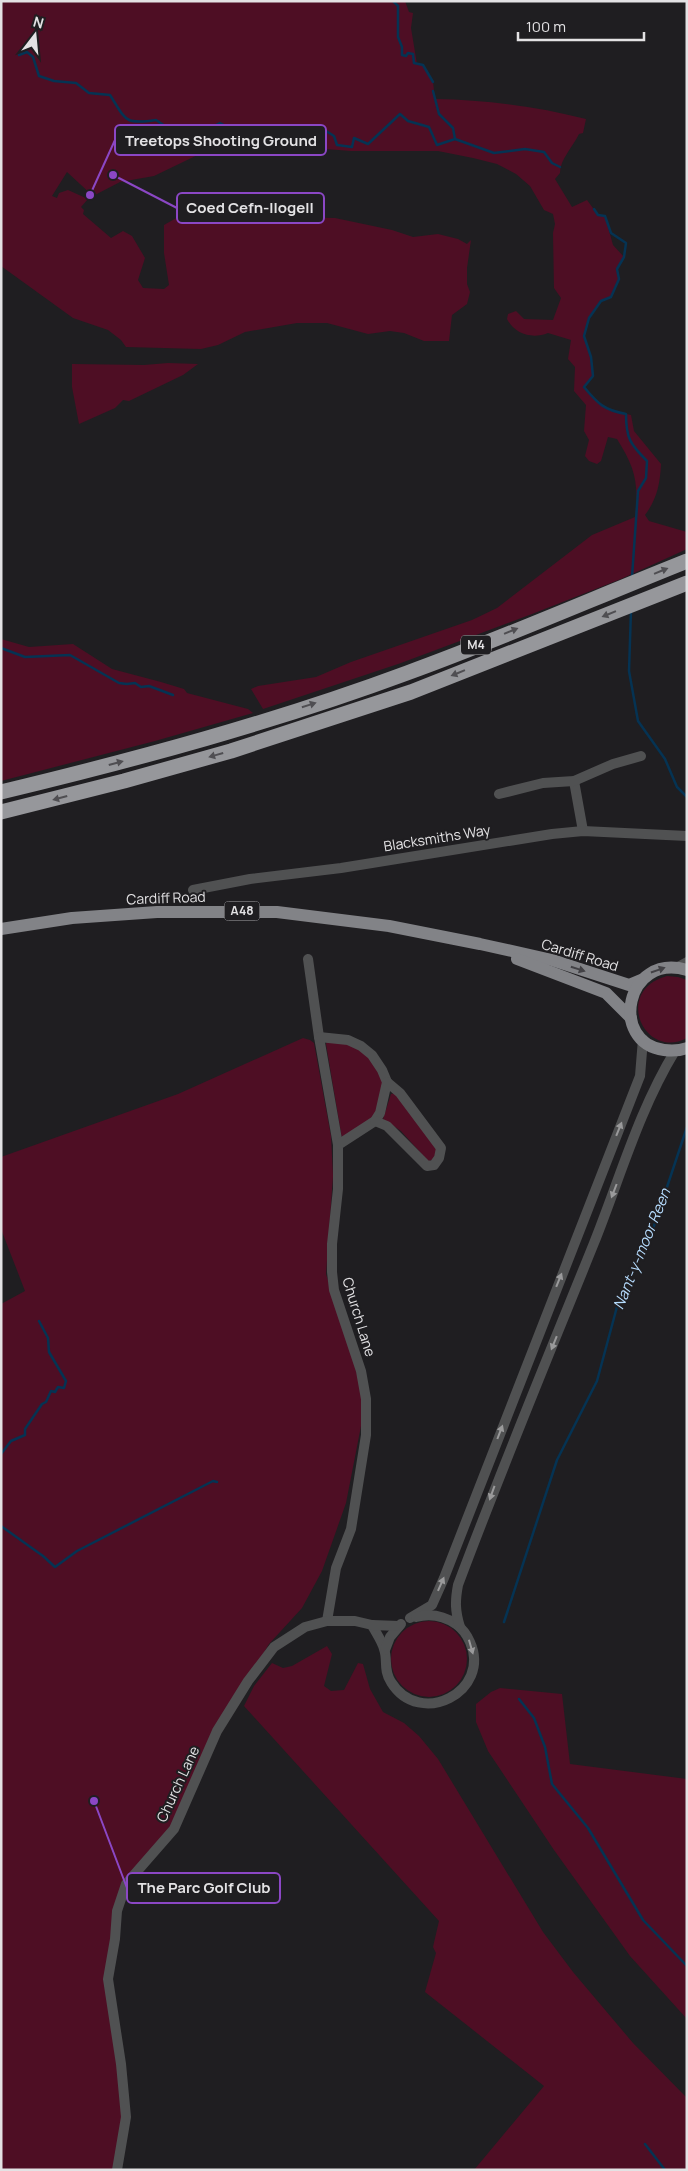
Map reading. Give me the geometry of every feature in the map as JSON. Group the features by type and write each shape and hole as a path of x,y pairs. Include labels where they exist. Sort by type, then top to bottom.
{"highway":[{"name":"M4","path":"1,792 113,764 258,722 406,673 687,561"},
{"name":"M4","path":"1,812 124,781 267,739 411,692 687,583"}],"main road":[{"name":"Cardiff Road","path":"1,929 81,917 158,912 277,912 389,926 480,944 552,960 629,985 641,980"},
{"name":"Cardiff Road","path":"480,944 606,992 631,1018 635,1030 643,1039"},
{"path":"631,1018 630,1005 634,991 641,980 652,972 664,968 684,966"},
{"path":"643,1039 658,1049 681,1050"}],"street":[{"path":"499,794 543,783 574,781 606,766 641,756"},
{"path":"574,781 583,831"},
{"name":"Blacksmiths Way","path":"193,890 250,879 331,870 552,834 583,831 685,836"},
{"name":"Church Lane","path":"308,959 319,1037 338,1145 338,1189 332,1244 334,1290 361,1371 366,1399 366,1435 351,1529 336,1568 327,1621"},
{"path":"319,1037 348,1040 361,1046 372,1055 387,1082 400,1093 441,1148 439,1158 434,1165 427,1166 387,1126 374,1121"},
{"path":"410,1618 436,1615 449,1619 466,1634 473,1648 474,1663 468,1682 458,1694 445,1702 430,1704 414,1702 400,1694 390,1681 384,1666 385,1650 390,1637 399,1626 410,1618 432,1605 444,1578 640,1076 643,1039"},
{"path":"460,1627 455,1606 458,1585 495,1485 590,1252 650,1097 657,1081 681,1050"},
{"path":"338,1145 374,1121 380,1113 387,1082"},
{"name":"Church Lane","path":"117,2170 126,2117 121,2064 108,1979 118,1911 126,1884 174,1829 217,1731 253,1674 274,1647 305,1627 327,1621 355,1621 372,1625 399,1626"},
{"path":"372,1625 385,1650"}],"shaded area":[{"path":"1,1 405,1 409,12 413,13 411,28 417,64 423,65 433,82 435,99 511,104 586,119 583,133 579,134 567,153 560,173 555,179 572,207 587,200 598,215 605,216 613,245 624,257 617,269 619,279 611,297 601,301 589,318 584,336 591,357 593,376 584,387 604,407 631,415 634,431 661,464 657,491 645,515 649,521 687,532 687,549 621,579 532,614 401,663 263,709 251,689 258,686 316,677 351,662 472,620 497,608 592,535 635,517 636,485 632,467 617,439 608,437 601,461 597,464 589,461 585,456 589,440 584,431 586,405 574,391 575,367 568,359 571,340 548,333 536,336 525,334 515,329 507,319 508,314 516,311 524,319 553,320 561,298 554,288 553,233 555,224 553,214 544,210 530,186 516,174 497,164 438,151 351,151 274,145 237,136 154,176 120,182 93,196 67,172 52,196 57,198 59,193 68,190 88,199 81,207 84,210 83,214 111,238 123,231 132,236 145,258 138,280 143,288 164,289 169,285 164,253 164,225 185,213 209,209 232,209 276,217 335,218 392,230 413,237 438,234 458,239 467,244 471,240 467,268 467,284 470,292 467,304 452,315 449,341 424,341 404,333 390,331 368,334 327,323 297,323 245,332 218,345 201,349 126,347 121,340 108,330 73,318 1,266"},
{"path":"168,363 198,364 183,375 129,401 123,400 115,408 79,424 72,387 72,364 144,365"},
{"path":"1,639 29,647 73,644 112,669 184,689 187,693 248,709 253,713 155,741 1,781"},
{"path":"667,976 687,980 687,1038 672,1043 658,1040 648,1032 641,1021 638,1008 641,995 650,984"},
{"path":"303,1038 314,1043 331,1136 333,1176 326,1274 349,1344 362,1393 361,1426 346,1503 322,1571 302,1608 269,1644 217,1731 174,1829 126,1884 108,1979 126,2117 117,2170 1,2170 1,1304 25,1291 1,1229 1,1157 178,1094"},
{"path":"327,1041 338,1041 365,1051 384,1078 380,1102 374,1116 342,1139 326,1044"},
{"path":"395,1093 438,1148 436,1159 428,1161 401,1131 383,1119 391,1094"},
{"path":"429,1621 444,1624 456,1632 464,1644 467,1659 464,1674 456,1686 444,1694 429,1697 414,1694 402,1686 394,1674 391,1659 394,1644 402,1632 414,1624"},
{"path":"327,1646 332,1654 324,1686 331,1691 344,1690 358,1663 363,1664 370,1689 383,1712 404,1723 419,1736 438,1759 543,1932 573,1972 633,2043 687,2098 687,2170 474,2170 544,2086 425,1992 436,1953 433,1947 439,1921 244,1706 254,1686 272,1663 283,1668 292,1666"},
{"path":"500,1688 562,1694 570,1764 687,1779 687,2019 630,1956 554,1850 488,1751 476,1722 476,1704 491,1692"}],"waterway":[{"path":"393,1 398,6 398,37 402,47 402,55 413,54 414,63 423,65 433,82"},
{"path":"19,55 27,52 33,57 39,76 54,81 76,83 89,93 110,95 127,119 138,122 156,120 186,140 220,123 233,130 255,132 271,141 298,131 314,131 324,139 326,131 334,136 337,145 352,147 354,138 368,144 400,114 408,121 429,127 437,145 455,139"},
{"path":"433,91 439,114 453,128 455,139 494,153 525,149 544,152 552,163 560,167"},
{"path":"594,209 598,215 605,216 611,233 626,243 624,257 617,269 619,279 611,297 601,301 589,318 584,336 591,357 593,376 584,387 602,405 626,414 630,440 647,461 646,478 638,491 632,577"},
{"path":"631,610 629,671 638,721 665,759 677,787 687,797"},
{"name":"Nant-y-moor Reen","path":"1,648 25,657 70,655 119,683 135,683 141,687 149,686 173,695"},
{"name":"Nant-y-moor Reen","path":"504,1622 557,1460 597,1381 618,1303 653,1229 687,1127"},
{"path":"1,1454 11,1441 25,1435 25,1429 42,1404 46,1402 51,1391 55,1392 58,1387 64,1388 66,1381 49,1352 48,1338 39,1321"},
{"path":"1,1526 43,1556 55,1567 77,1551 213,1481 217,1482"},
{"name":"Nant-y-moor Reen","path":"519,1699 534,1718 545,1747 552,1784 588,1828 643,1920 687,1966"},
{"path":"645,2144 665,2170"}],"place":[{"name":"Coed Cefn-llogell","path":"113,175"},
{"name":"Treetops Shooting Ground","path":"90,195"},
{"name":"The Parc Golf Club","path":"94,1801"}]}
